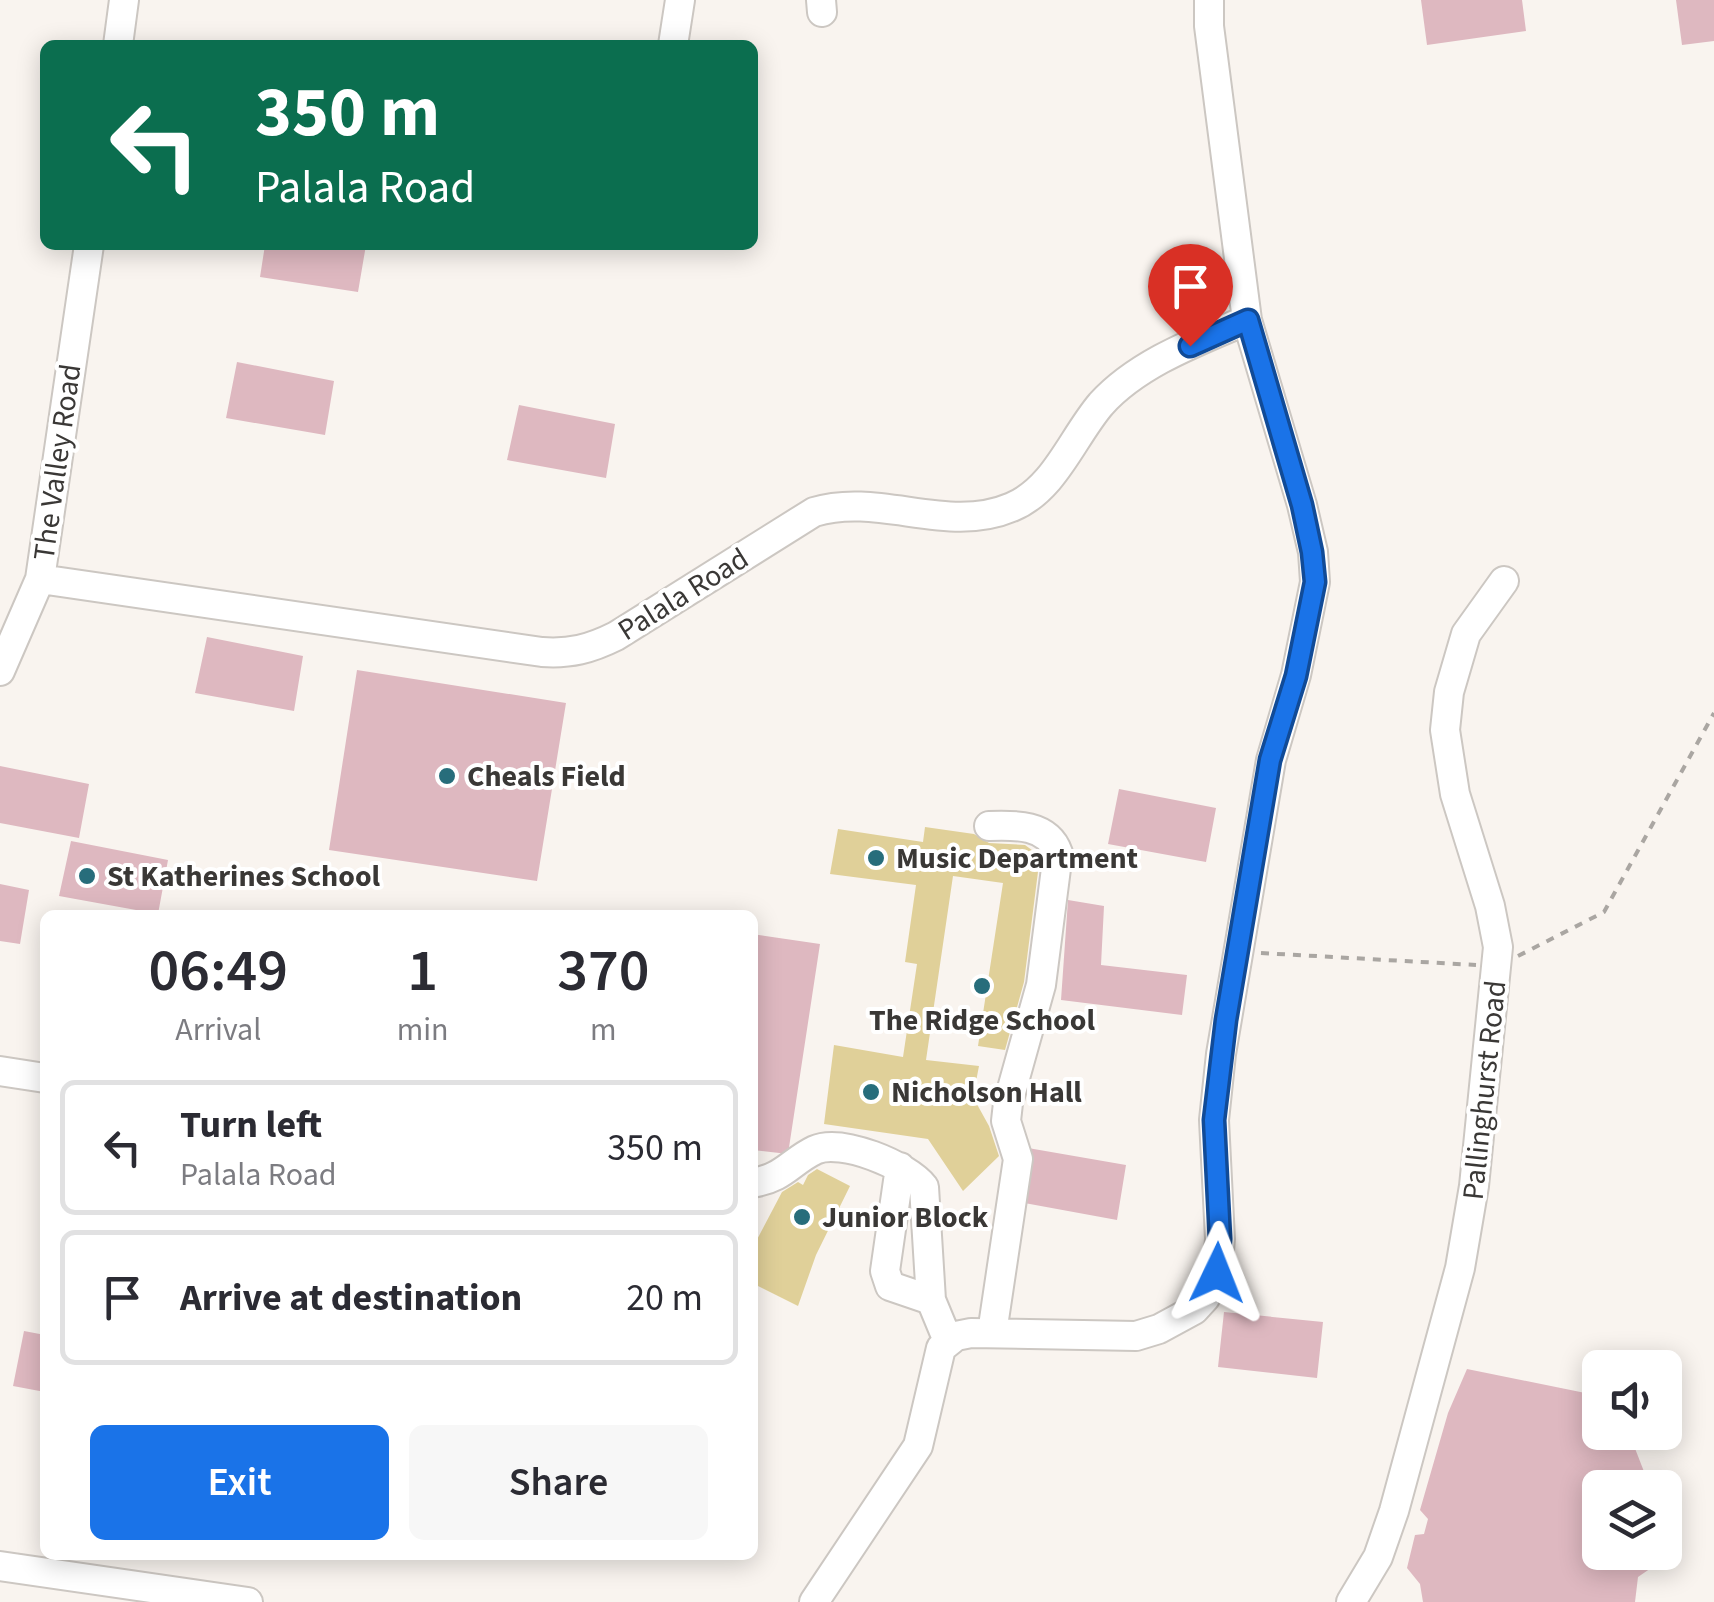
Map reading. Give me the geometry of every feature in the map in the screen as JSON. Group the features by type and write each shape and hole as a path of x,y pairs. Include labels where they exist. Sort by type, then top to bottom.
{"street":[{"path":"119,40 124,0"},
{"path":"674,40 680,0"},
{"path":"814,1602 918,1446 938,1356 948,1340 992,1332 1136,1336 1159,1329 1194,1310 1205,1298 1217,1273 1220,1239 1214,1120 1226,1020 1270,760 1296,676 1315,582 1302,505 1248,320 1209,26 1209,0"},
{"name":"The Valley Road","path":"0,671 40,579 88,250"},
{"name":"Palala Road","path":"40,579 542,652 574,652 616,636 814,512 853,507 964,519 985,518 1015,506 1040,489 1102,403 1125,382 1164,358 1248,320"},
{"name":"Pallinghurst Road","path":"1351,1602 1378,1558 1394,1511 1460,1268 1474,1186 1498,947 1490,906 1455,794 1445,730 1448,692 1466,634 1504,581"},
{"path":"989,826 1033,828 1052,840 1058,853 1041,985 1008,1103 1006,1121 1018,1159 992,1332"},
{"path":"0,1071 40,1077"},
{"path":"758,1182 774,1179 814,1151 825,1148 883,1158 915,1176 924,1187 930,1300 948,1340"},
{"path":"900,1166 886,1272 890,1286 930,1300"},
{"path":"0,1566 248,1602"}],"shaded area":[{"path":"1421,0 1522,0 1526,31 1427,45"},
{"path":"1676,0 1714,0 1714,41 1682,45"},
{"path":"264,250 365,250 358,292 260,277"},
{"path":"237,362 334,381 325,435 226,418"},
{"path":"519,405 615,424 606,478 507,460"},
{"path":"207,637 303,656 294,711 195,693"},
{"name":"Cheals Field","path":"357,670 566,703 537,881 329,850"},
{"path":"0,766 89,784 79,838 0,823"},
{"path":"1119,789 1216,808 1206,862 1108,844"},
{"path":"71,841 168,860 159,910 136,910 59,896"},
{"path":"0,884 29,890 20,944 0,941"},
{"path":"1068,900 1104,906 1101,965 1187,975 1182,1015 1061,1000"},
{"path":"758,935 820,944 788,1154 758,1151"},
{"path":"1028,1148 1126,1165 1117,1220 1019,1202"},
{"path":"1224,1312 1323,1322 1317,1378 1218,1367"},
{"path":"24,1331 40,1334 40,1391 13,1386"},
{"path":"1467,1369 1582,1392 1582,1450 1636,1450 1643,1470 1582,1470 1582,1570 1648,1570 1638,1577 1635,1602 1423,1602 1420,1584 1407,1568 1415,1535 1424,1534 1428,1519 1420,1510 1448,1413"}],"building":[{"path":"925,827 974,834 989,843 1025,845 1040,856 1024,982 1005,1050 978,1046 1003,883 953,876 926,1060 979,1066 973,1097 999,1156 963,1191 928,1139 824,1124 834,1045 903,1057 917,964 905,962 916,885 830,874 838,829 923,842"},
{"name":"Junior Block","path":"817,1169 850,1186 816,1255 798,1306 758,1286 758,1238 782,1192 798,1182 803,1185"}],"place":[{"name":"Cheals Field","path":"447,776"},
{"name":"Music Department","path":"876,858"},
{"name":"St Katherines School","path":"87,876"},
{"name":"The Ridge School","path":"982,986"},
{"name":"Nicholson Hall","path":"871,1092"},
{"name":"Junior Block","path":"802,1217"}],"route":[{"path":"1190,346 1248,320 1302,505 1315,566 1310,618 1270,760 1236,952 1214,1120 1220,1239 1217,1273"}]}
